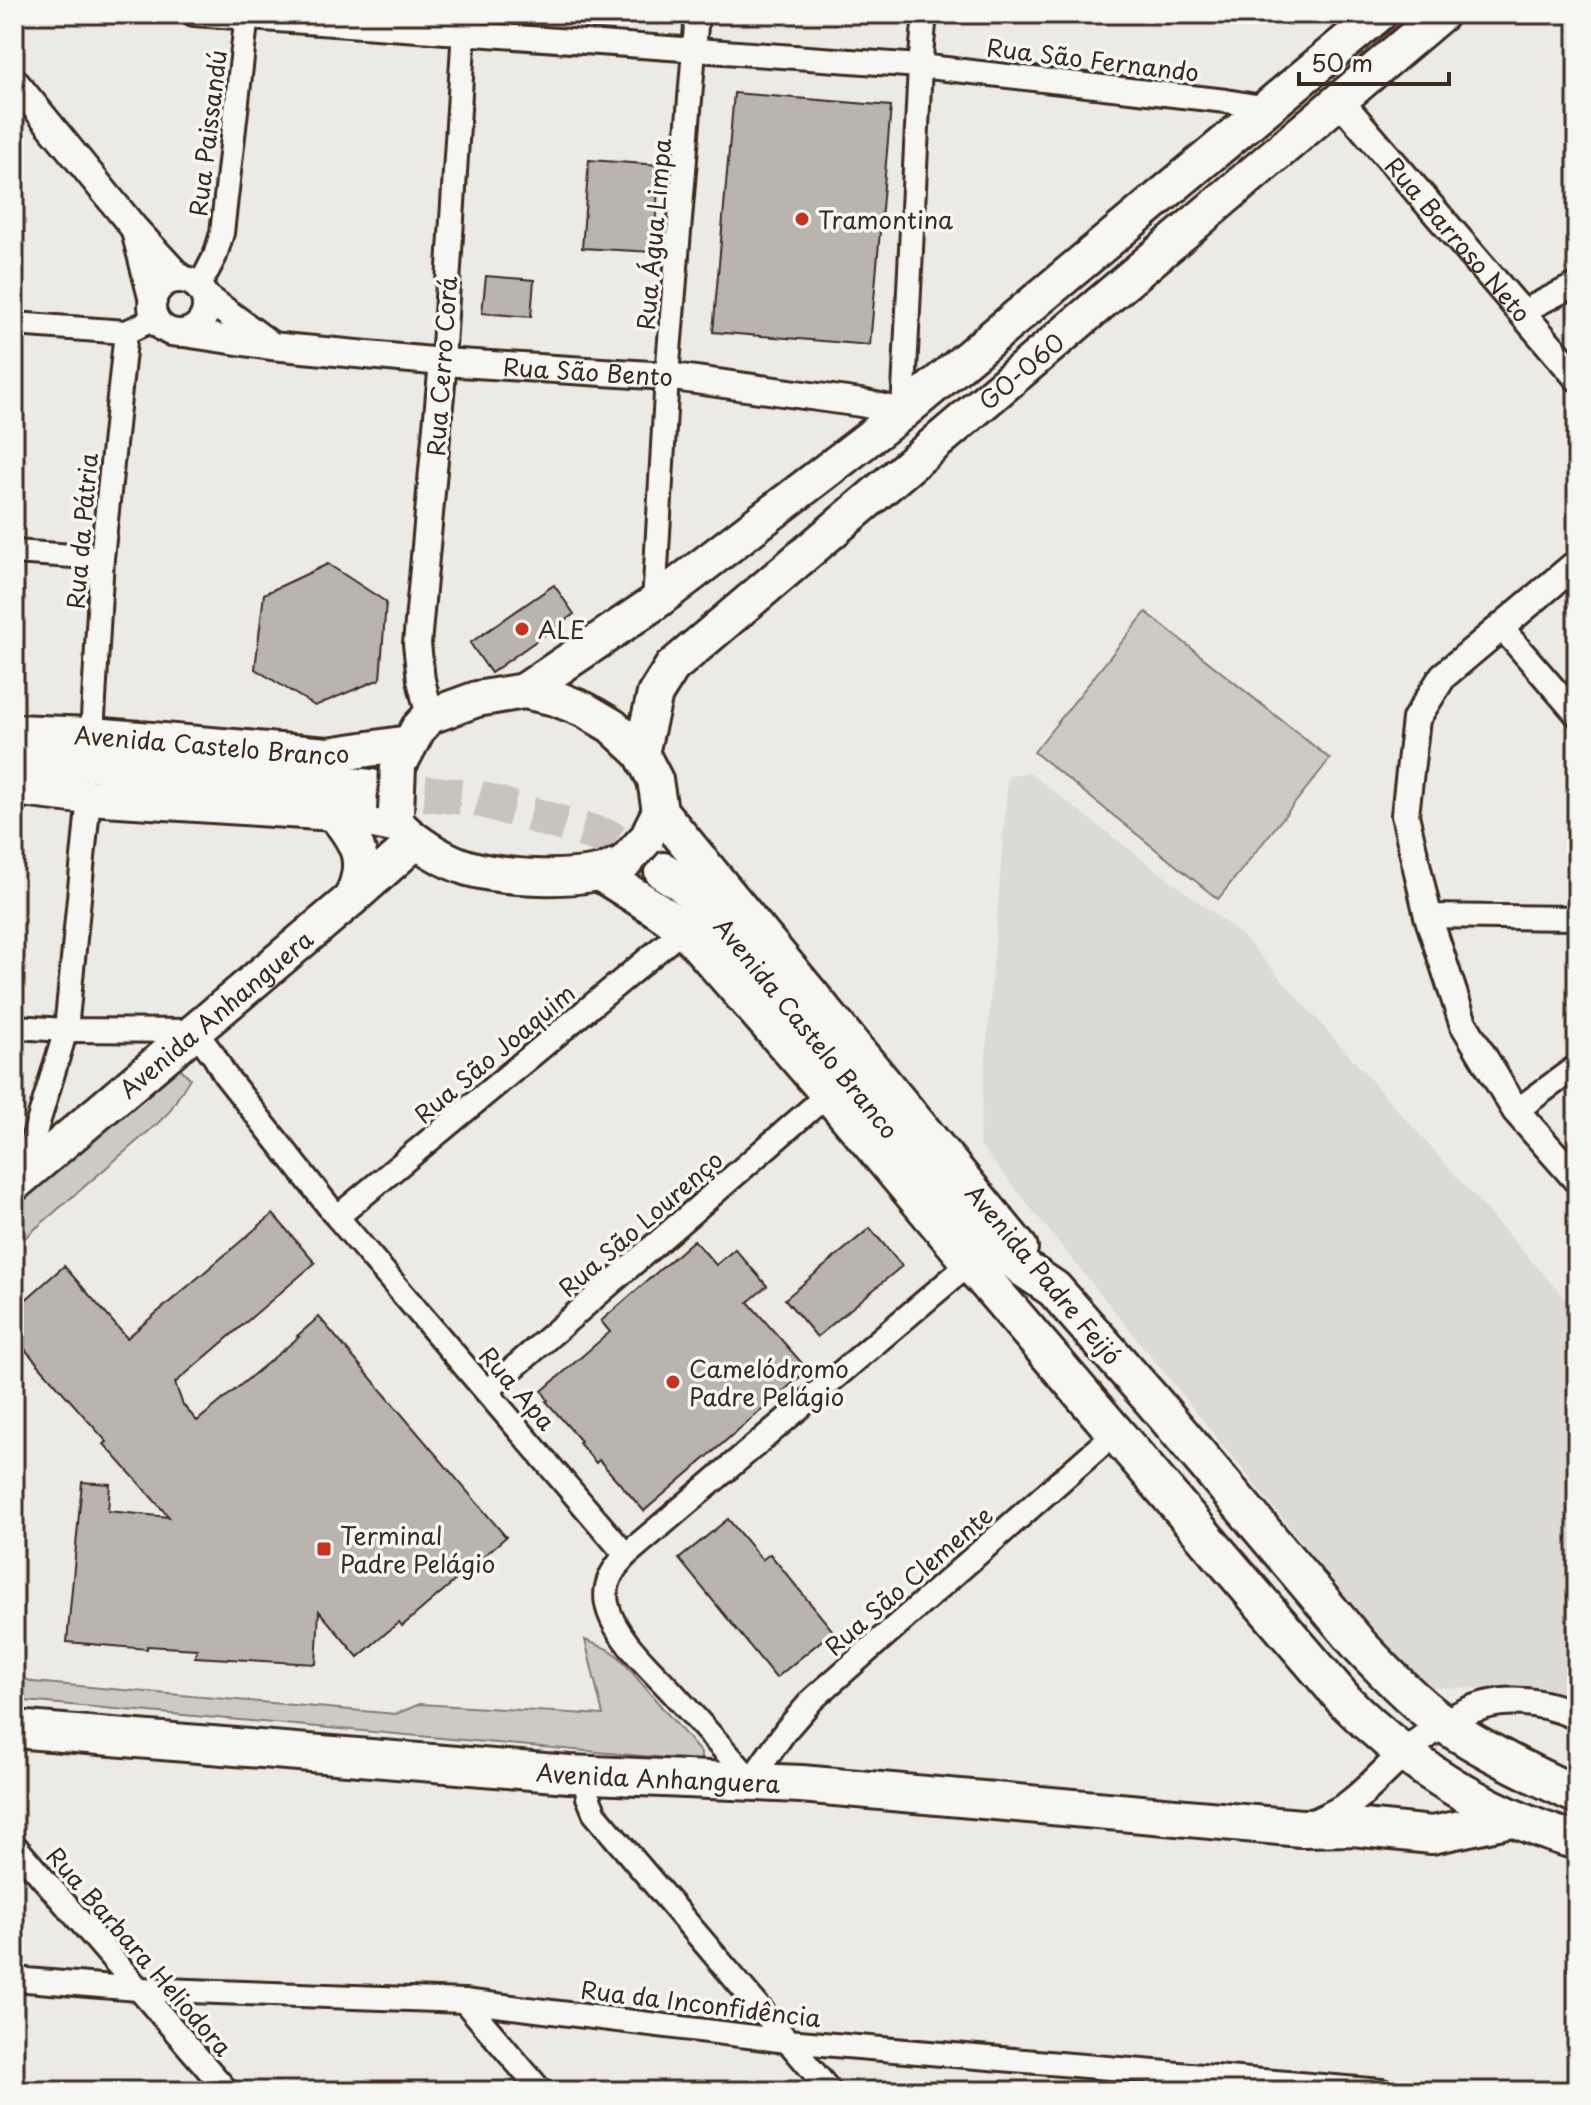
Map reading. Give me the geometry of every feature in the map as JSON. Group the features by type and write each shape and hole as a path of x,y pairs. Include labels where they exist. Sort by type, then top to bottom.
{"highway":[{"name":"Avenida Castelo Branco","path":"14,755 398,796"},
{"name":"Avenida Castelo Branco","path":"663,871 682,883 713,912 911,1156 1001,1288 1019,1322"},
{"name":"Avenida Castelo Branco","path":"911,1156 998,1246 1054,1289"},
{"name":"Avenida Padre Feijó","path":"970,1263 1346,1702 1403,1754"},
{"name":"Avenida Padre Feijó","path":"1054,1289 1361,1647 1444,1723"},
{"path":"1444,1723 1519,1768 1577,1795"},
{"name":"Avenida Anhanguera","path":"14,1729 585,1775 751,1780 1301,1828 1353,1827 1432,1835 1512,1818"},
{"path":"1403,1754 1512,1818 1577,1841"}],"main road":[{"name":"GO-060","path":"430,716 477,699 524,691 654,603 903,412 1379,14"},
{"name":"GO-060","path":"641,753 655,694 672,667 1441,14"},
{"path":"398,796 467,867 557,877 632,847 655,780 641,753 612,726 585,710 555,698 524,691"},
{"path":"398,796 418,729 430,716"},
{"name":"Avenida Castelo Branco","path":"14,732 92,735 328,755 398,796"},
{"path":"14,788 89,797 334,813 398,796"},
{"name":"Avenida Anhanguera","path":"18,1180 351,899 398,796"},
{"path":"334,813 351,834 361,865 359,883 351,899"},
{"name":"Avenida Padre Feijó","path":"632,847 684,929 970,1263"},
{"name":"Avenida Padre Feijó","path":"632,847 1054,1289"}],"street":[{"name":"Rua São Fernando","path":"194,14 464,24 694,48 920,66 1267,108"},
{"name":"Rua Água Limpa","path":"654,603 667,376 697,14"},
{"path":"903,412 925,14"},
{"name":"Rua Paissandú","path":"194,286 215,256 222,233 247,16"},
{"name":"Rua Cerro Corá","path":"430,716 421,680 417,644 443,362 464,24"},
{"path":"16,86 134,228 194,286 271,346"},
{"name":"Rua Barroso Neto","path":"1340,101 1577,377"},
{"path":"134,228 154,310 163,328 184,333 198,326 206,313 194,286"},
{"path":"14,324 126,332 154,310 158,289 168,281 194,286"},
{"path":"1522,312 1577,284"},
{"name":"Rua da Pátria","path":"92,735 102,558 126,332"},
{"name":"Rua São Bento","path":"184,333 271,346 443,362 667,376 861,403 903,412"},
{"path":"14,552 102,558"},
{"path":"1577,563 1443,676 1416,719 1405,815 1428,916 1463,1023 1516,1111 1577,1180"},
{"path":"1501,627 1577,715"},
{"path":"18,1180 66,1030 89,797"},
{"path":"1428,916 1577,918"},
{"name":"Rua São Joaquim","path":"337,1217 684,929"},
{"path":"14,1027 195,1031"},
{"name":"Rua Apa","path":"195,1031 225,1075 337,1217 626,1555"},
{"path":"1516,1111 1577,1066"},
{"name":"Rua São Lourenço","path":"487,1391 828,1094"},
{"path":"751,1780 617,1628 606,1602 615,1568 626,1555 970,1263"},
{"name":"Rua São Clemente","path":"751,1780 786,1730 813,1699 1115,1433"},
{"path":"1301,1828 1347,1806 1403,1754 1444,1723 1468,1710 1514,1700 1554,1706 1577,1716"},
{"path":"1444,1723 1514,1713 1533,1714 1577,1733"},
{"path":"585,1775 588,1797 595,1814 830,2091"},
{"name":"Rua Barbara Heliodora","path":"14,1845 227,2091"},
{"name":"Rua da Inconfidência","path":"14,1979 138,1989 464,2001 787,2041 1382,2091"},
{"path":"464,2001 541,2091"}],"shaded area":[{"path":"1146,612 1330,759 1218,899 1034,752"},
{"path":"1028,772 1242,935 1577,1312 1577,1699 1506,1689 1419,1687 979,1144 1008,776"},
{"path":"178,1066 190,1078 169,1112 14,1247 14,1205"},
{"path":"585,1640 610,1650 620,1658 701,1753 699,1761 14,1700 14,1675 33,1682 396,1714 420,1704 603,1715"}],"building":[{"name":"Tramontina","path":"734,93 891,106 870,345 713,332"},
{"path":"589,160 660,165 653,252 582,248"},
{"path":"486,276 534,280 531,317 482,313"},
{"path":"328,564 386,602 380,679 315,706 255,669 264,594"},
{"name":"ALE","path":"554,585 574,614 491,673 470,643"},
{"path":"273,1214 315,1263 175,1383 183,1405 197,1421 319,1317 506,1537 402,1626 399,1622 358,1657 319,1611 316,1664 195,1657 197,1649 147,1646 147,1649 67,1642 82,1482 110,1484 108,1511 169,1517 14,1337 14,1310 64,1266 127,1338"},
{"path":"870,1228 902,1266 817,1337 785,1299"},
{"name":"Camelódromo Padre Pelágio","path":"694,1240 716,1265 735,1249 767,1286 748,1302 808,1370 644,1511 599,1460 596,1463 579,1443 581,1441 546,1401 542,1391 610,1332 601,1321"},
{"path":"728,1519 762,1560 770,1554 833,1631 776,1678 679,1559"}],"tunnel":[{"path":"371,788 476,798 610,838 662,870"}],"place":[{"name":"Tramontina","path":"802,219"},
{"name":"ALE","path":"522,629"},
{"name":"Camelódromo Padre Pelágio","path":"673,1382"},
{"name":"Terminal Padre Pelágio","path":"324,1549"}]}
